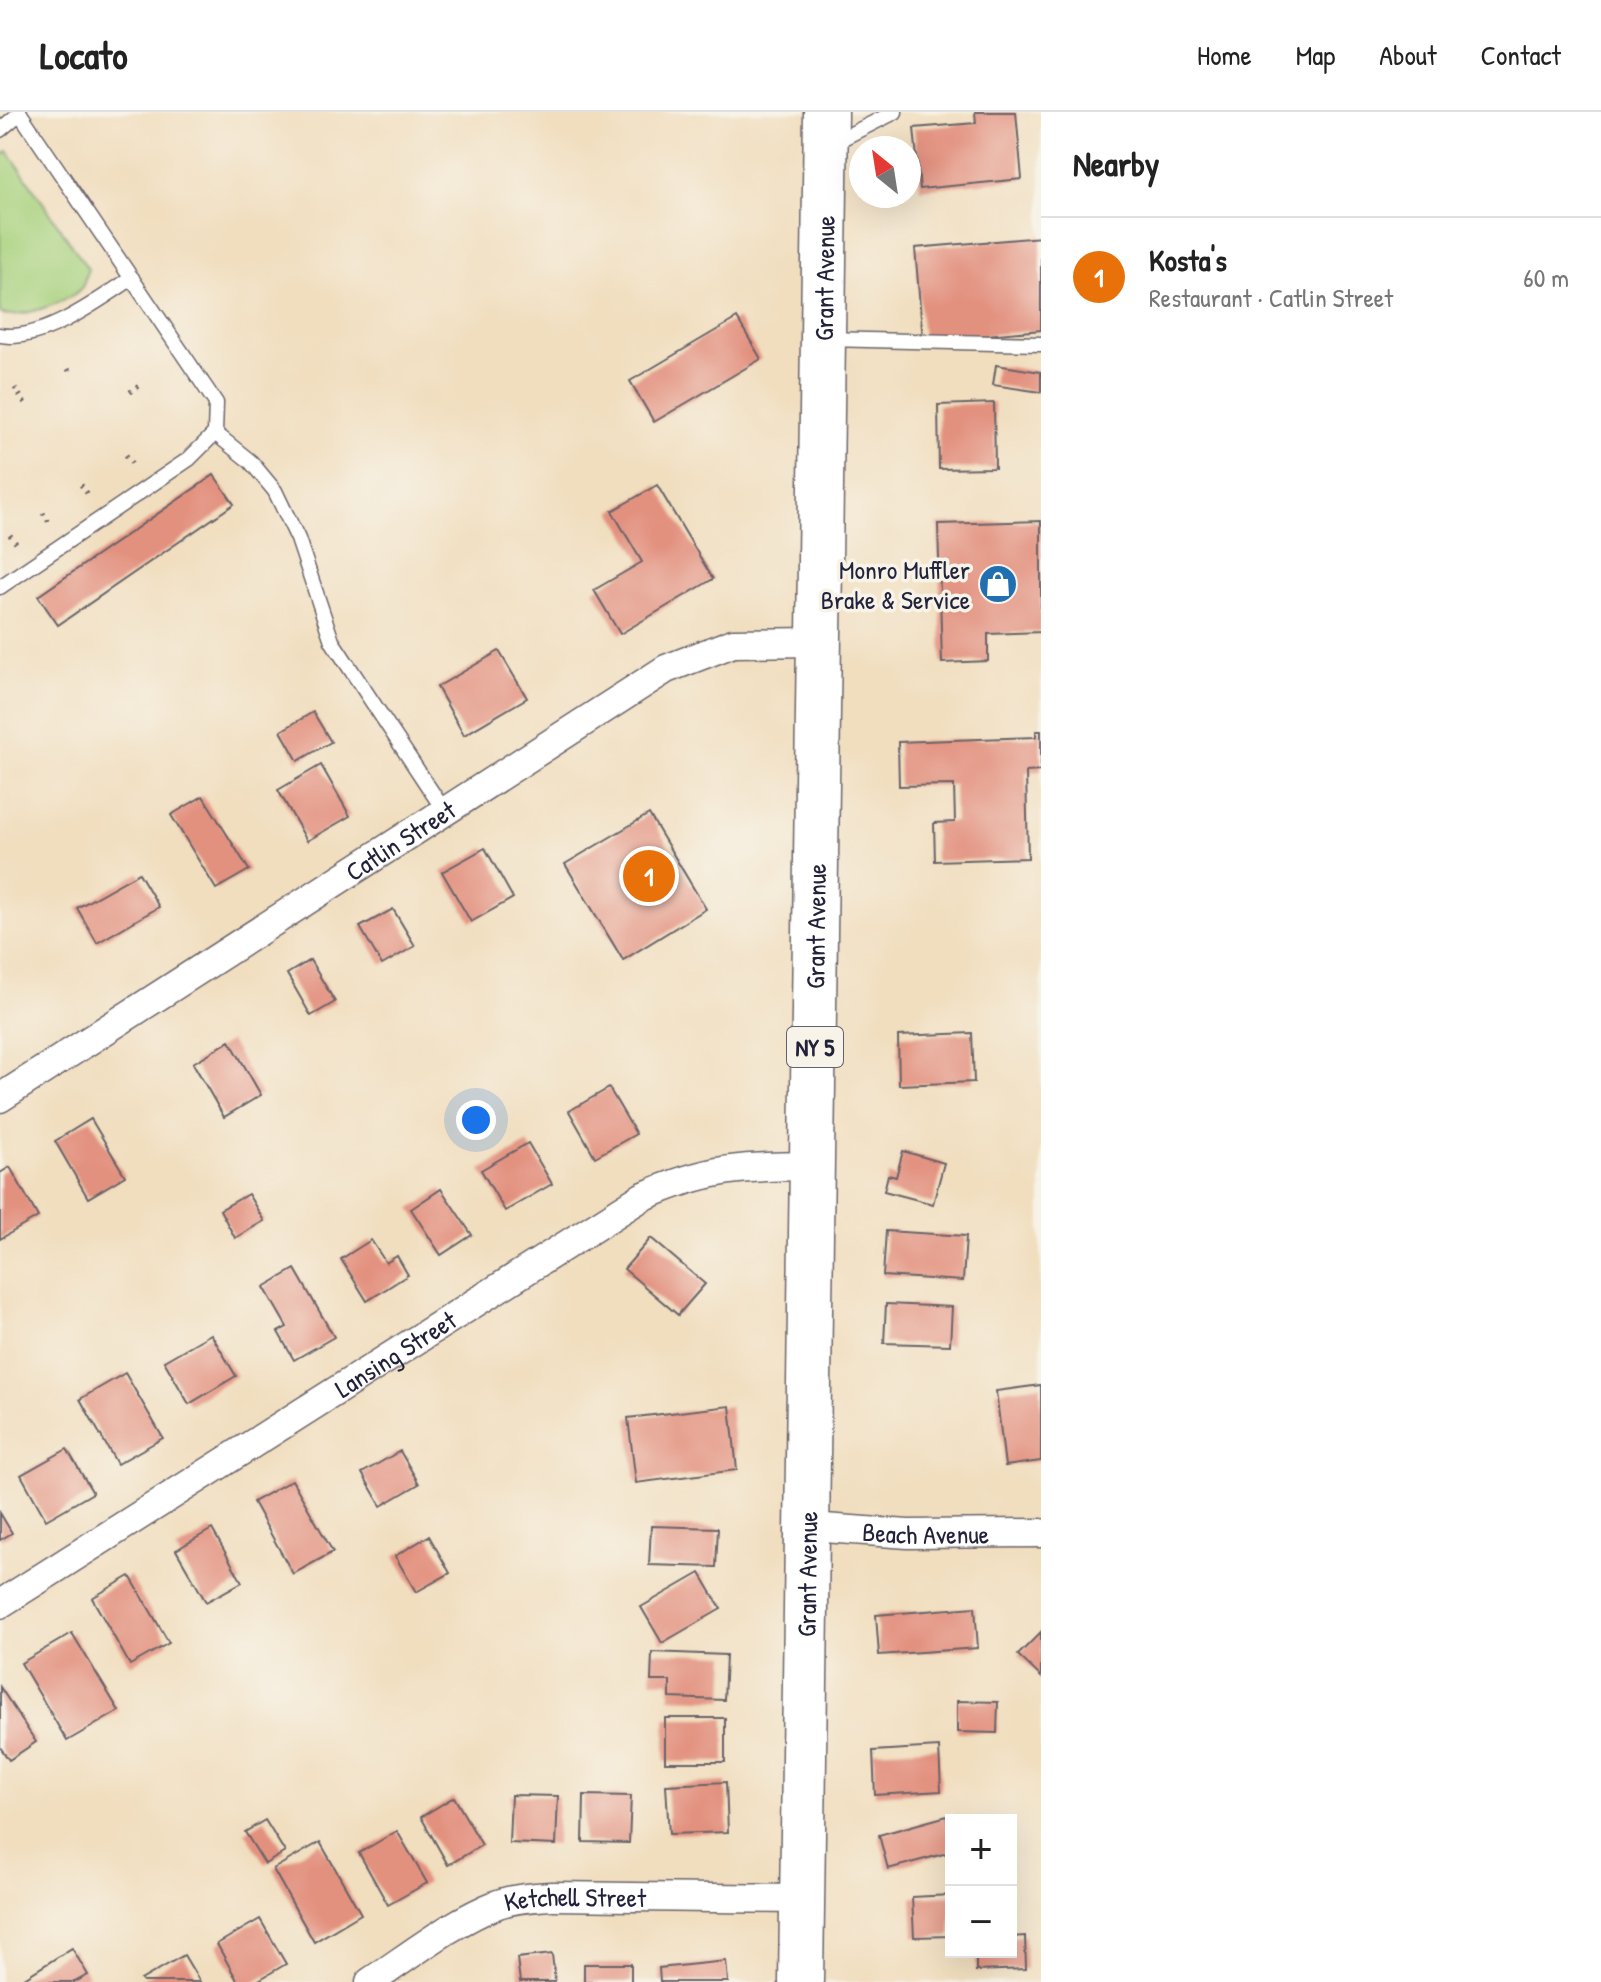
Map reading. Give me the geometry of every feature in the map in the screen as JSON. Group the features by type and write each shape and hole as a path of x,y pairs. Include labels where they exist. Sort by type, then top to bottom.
{"highway":[{"name":"Grant Avenue","path":"801,1982 810,1527 826,130"}],"street":[{"name":"Catlin Street","path":"0,1098 666,669 696,654 733,643 820,642"},
{"name":"Lansing Street","path":"0,1604 642,1197 682,1179 719,1170 813,1166"},
{"name":"Beach Avenue","path":"810,1527 908,1534 1041,1533"},
{"name":"Ketchell Street","path":"370,1982 454,1927 499,1904 523,1898 802,1899"}],"lane":[{"path":"826,130 895,112"},
{"path":"0,130 20,113 216,403 215,433 189,459 0,587"},
{"path":"0,335 9,337 44,328 93,304 132,278"},
{"path":"823,339 1041,344"},
{"path":"215,433 251,462 275,491 298,539 332,641 445,812"}],"path":[{"path":"68,369 72,376"},
{"path":"130,392 142,384"},
{"path":"15,388 26,405"},
{"path":"126,455 134,467"},
{"path":"81,485 90,497"},
{"path":"43,513 50,524"},
{"path":"10,535 18,546"}],"green space":[{"path":"8,151 88,269 82,287 67,298 30,312 7,315 0,313 0,158"}],"building":[{"path":"975,112 1016,112 1022,179 921,189 921,136 915,136 914,128 976,123"},
{"path":"1041,237 1041,330 923,341 915,248"},
{"path":"737,318 761,359 654,422 630,381"},
{"path":"996,365 1041,372 1041,392 993,385"},
{"path":"994,403 995,468 939,469 938,405"},
{"path":"214,475 234,504 58,625 38,596"},
{"path":"657,485 713,579 620,634 594,590 642,562 612,511"},
{"path":"1041,521 1041,632 988,634 988,661 942,663 938,524"},
{"path":"499,651 527,698 464,735 437,687"},
{"path":"313,712 331,742 298,761 281,731"},
{"path":"1036,731 1041,731 1041,771 1026,772 1028,858 935,861 934,823 955,822 954,785 899,786 898,742 1036,737"},
{"path":"321,765 350,816 307,841 278,790"},
{"path":"203,796 249,870 216,889 171,815"},
{"path":"649,814 706,909 623,960 565,864"},
{"path":"485,848 513,898 471,922 442,872"},
{"path":"139,873 159,907 97,943 77,908"},
{"path":"393,909 415,946 382,965 360,927"},
{"path":"310,960 335,1002 311,1016 287,974"},
{"path":"972,1033 974,1082 899,1085 898,1036"},
{"path":"230,1041 261,1095 224,1117 193,1063"},
{"path":"609,1088 636,1134 595,1157 569,1111"},
{"path":"91,1119 125,1176 88,1198 55,1141"},
{"path":"528,1143 552,1184 505,1211 481,1170"},
{"path":"903,1151 944,1163 933,1204 884,1191 888,1175 896,1177"},
{"path":"10,1167 38,1217 0,1239 0,1173"},
{"path":"441,1189 472,1235 441,1255 411,1209"},
{"path":"248,1194 264,1221 235,1238 220,1210"},
{"path":"886,1231 966,1236 963,1281 883,1276"},
{"path":"651,1238 705,1284 678,1315 624,1269"},
{"path":"371,1240 386,1263 397,1256 408,1275 367,1301 341,1259"},
{"path":"295,1269 334,1337 294,1360 278,1332 287,1327 264,1287"},
{"path":"886,1304 952,1307 950,1345 884,1343"},
{"path":"211,1334 236,1376 189,1404 164,1361"},
{"path":"125,1373 163,1438 117,1464 80,1399"},
{"path":"1041,1385 1041,1461 1005,1466 996,1391"},
{"path":"730,1406 737,1470 636,1483 628,1418"},
{"path":"67,1449 93,1493 46,1520 21,1475"},
{"path":"400,1451 419,1484 381,1506 362,1473"},
{"path":"292,1480 333,1552 293,1574 253,1502"},
{"path":"0,1513 12,1533 0,1540"},
{"path":"651,1526 718,1528 716,1567 649,1565"},
{"path":"212,1529 242,1582 206,1602 176,1550"},
{"path":"429,1536 450,1573 416,1592 395,1556"},
{"path":"700,1573 721,1609 662,1643 641,1607"},
{"path":"130,1576 169,1643 130,1665 92,1598"},
{"path":"975,1607 978,1648 879,1655 876,1615"},
{"path":"1041,1632 1041,1677 1018,1655"},
{"path":"72,1633 119,1711 67,1741 21,1663"},
{"path":"652,1652 726,1655 724,1700 670,1698 670,1681 651,1681"},
{"path":"0,1687 36,1742 9,1760 0,1747"},
{"path":"957,1701 998,1702 997,1733 957,1732"},
{"path":"665,1718 725,1718 725,1762 665,1762"},
{"path":"939,1747 941,1791 875,1795 873,1751"},
{"path":"726,1782 728,1832 669,1834 666,1785"},
{"path":"511,1795 558,1796 556,1845 509,1843"},
{"path":"584,1795 631,1796 629,1843 583,1842"},
{"path":"454,1797 482,1845 448,1865 421,1817"},
{"path":"945,1817 945,1854 888,1869 879,1835"},
{"path":"265,1820 285,1852 265,1864 245,1832"},
{"path":"397,1831 427,1883 388,1905 359,1853"},
{"path":"320,1842 361,1914 314,1942 273,1869"},
{"path":"945,1895 945,1936 914,1937 912,1897"},
{"path":"260,1919 286,1964 255,1982 238,1982 217,1944"},
{"path":"1025,1936 1026,1969 976,1971 976,1958 1017,1958 1017,1937"},
{"path":"72,1948 88,1975 75,1982 18,1982"},
{"path":"552,1954 555,1982 520,1982 517,1958"},
{"path":"184,1955 200,1982 141,1980"},
{"path":"726,1961 728,1982 660,1982 659,1968"},
{"path":"584,1964 631,1964 631,1982 584,1982"}],"place":[{"name":"Monro Muffler Brake & Service","path":"998,584"},
{"name":"Kosta's","path":"649,876"}]}
